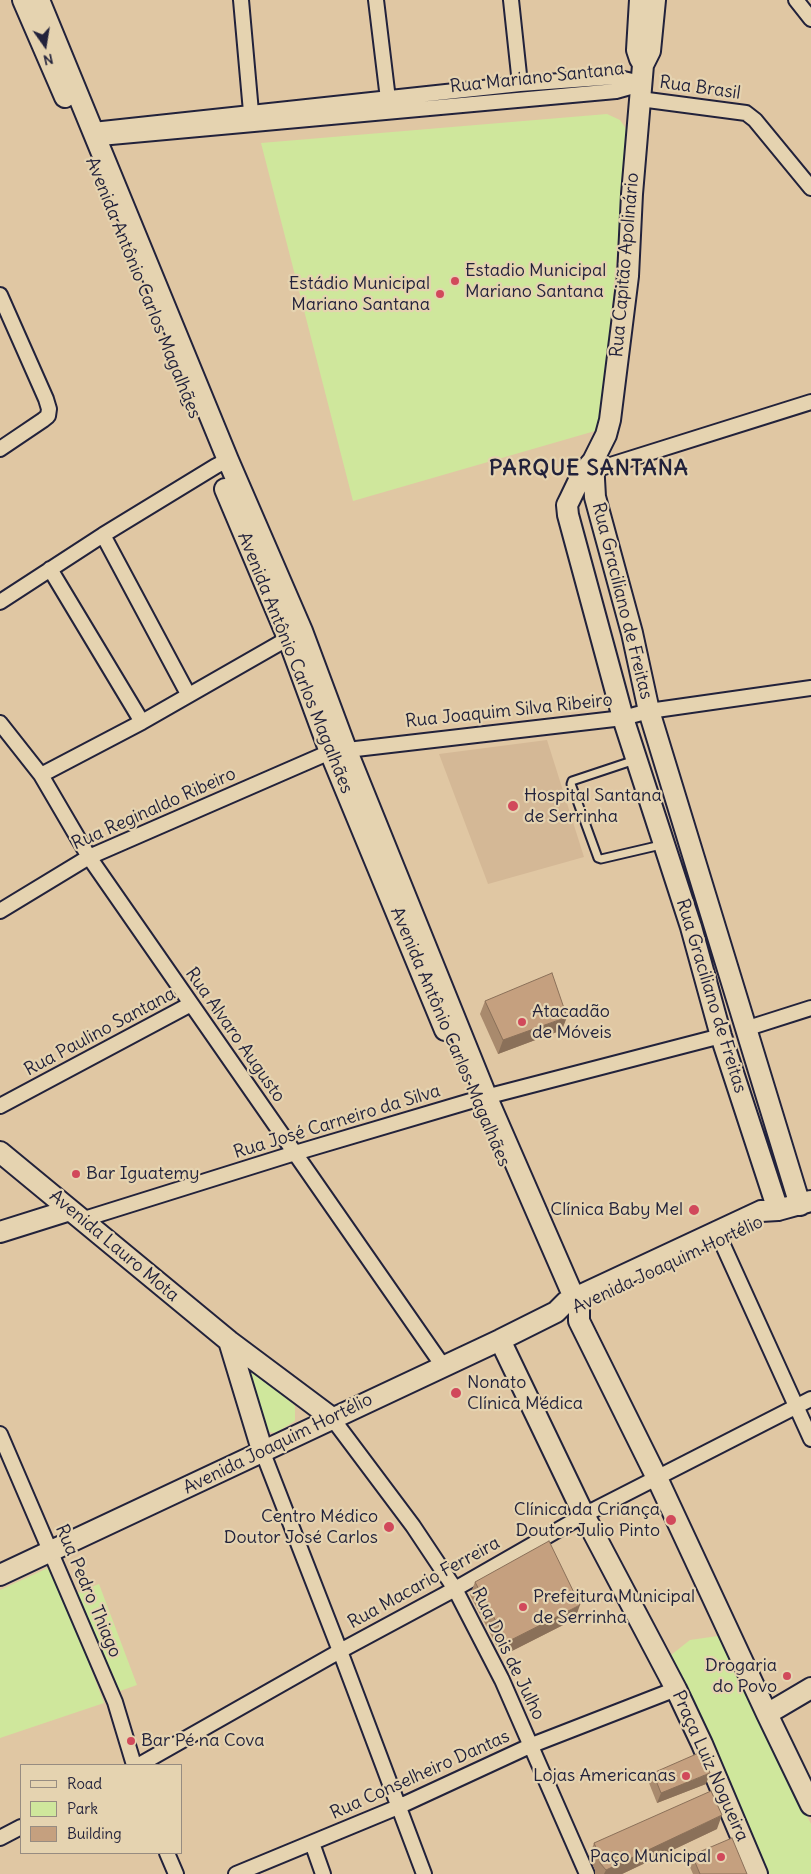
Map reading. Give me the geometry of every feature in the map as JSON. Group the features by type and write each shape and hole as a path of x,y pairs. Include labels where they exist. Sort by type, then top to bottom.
{"street":[{"name":"Avenida Antônio Carlos Magalhães","path":"23,0 91,135"},
{"name":"Avenida Antônio Carlos Magalhães","path":"39,0 195,398 295,635 338,750 480,1099 571,1309 657,1478 767,1714"},
{"path":"241,0 251,112"},
{"path":"376,0 388,99"},
{"path":"511,0 520,84"},
{"name":"Rua Capitão Apolinário","path":"640,0 637,50 641,82"},
{"name":"Rua Capitão Apolinário","path":"589,468 606,435 610,420 628,276 641,82 650,51 655,0"},
{"path":"796,0 811,19"},
{"name":"Rua Mariano Santana","path":"91,135 251,112 520,84 615,77 641,82"},
{"name":"Rua Mariano Santana","path":"91,135 616,91 641,82"},
{"name":"Rua Brasil","path":"641,82 746,113 755,120 811,188"},
{"path":"0,295 49,409 48,416 0,449"},
{"path":"589,468 811,402"},
{"path":"0,602 104,535 222,463"},
{"name":"Rua Graciliano de Freitas","path":"589,468 595,498 632,634 649,711 745,1028 808,1202"},
{"name":"Rua Graciliano de Freitas","path":"589,468 568,505 568,515 623,718 691,927 721,1036 778,1210"},
{"path":"104,535 188,694"},
{"path":"50,569 142,722"},
{"path":"41,776 142,722 188,694 295,635"},
{"name":"Rua Joaquim Silva Ribeiro","path":"338,750 623,718 649,711 811,688"},
{"name":"Rua Alvaro Augusto","path":"0,723 41,776 89,857 444,1366"},
{"name":"Rua Reginaldo Ribeiro","path":"0,911 89,857 338,750"},
{"name":"Rua Paulino Santana","path":"0,1106 191,1004"},
{"path":"745,1028 811,1008"},
{"name":"Rua José Carneiro da Silva","path":"76,1215 480,1099 721,1036"},
{"name":"Avenida Lauro Mota","path":"0,1152 228,1341 332,1418"},
{"name":"Avenida Joaquim Hortélio","path":"0,1575 263,1453 332,1418 571,1309 720,1237 766,1222 778,1210 808,1202"},
{"path":"0,1232 76,1215"},
{"path":"720,1237 811,1439"},
{"name":"Praça Luiz Nogueira","path":"500,1340 584,1515 676,1689 709,1760 757,1874"},
{"path":"228,1341 263,1453 424,1874"},
{"name":"Rua Macario Ferreira","path":"141,1764 584,1515 811,1399"},
{"name":"Rua Dois de Julho","path":"332,1418 413,1526 455,1589 502,1680 587,1874"},
{"name":"Rua Pedro Thiago","path":"0,1434 115,1702 134,1764"},
{"path":"811,1688 767,1714 811,1805"},
{"name":"Rua Conselheiro Dantas","path":"236,1874 398,1807 532,1745 676,1689"},
{"path":"0,1838 20,1828"},
{"path":"312,1843 323,1874"},
{"path":"167,1854 176,1874"}],"lane":[{"path":"637,759 572,781 571,784 598,858 664,844"}],"shaded area":[{"name":"Hospital Santana de Serrinha","path":"547,740 584,857 488,884 439,754"}],"green space":[{"name":"Estadio Municipal Mariano Santana","path":"607,114 620,120 627,130 603,419 595,431 353,501 261,143"},
{"path":"241,1359 295,1406 295,1421 275,1433 265,1431"},
{"path":"52,1566 104,1703 0,1738 0,1590"},
{"path":"99,1584 137,1685 120,1691 77,1593"},
{"path":"718,1636 811,1824 811,1874 767,1874 671,1655 690,1640"}],"building":[{"name":"Atacadão de Móveis","path":"552,973 567,1017 503,1040 485,1001"},
{"name":"Prefeitura Municipal de Serrinha","path":"549,1541 580,1605 507,1642 475,1582"},
{"path":"701,1752 710,1773 661,1793 653,1773"},
{"path":"711,1791 722,1815 606,1870 600,1863 600,1857 594,1843"},
{"path":"732,1838 747,1874 700,1874 692,1855"}],"place":[{"name":"Estadio Municipal Mariano Santana","path":"455,281"},
{"name":"Estádio Municipal Mariano Santana","path":"440,294"},
{"name":"Hospital Santana de Serrinha","path":"513,806"},
{"name":"Atacadão de Móveis","path":"522,1022"},
{"name":"Bar Iguatemy","path":"76,1174"},
{"name":"Clínica Baby Mel","path":"694,1210"},
{"name":"Nonato Clínica Médica","path":"456,1393"},
{"name":"Clínica da Criança Doutor Julio Pinto","path":"671,1520"},
{"name":"Centro Médico Doutor José Carlos","path":"389,1527"},
{"name":"Prefeitura Municipal de Serrinha","path":"523,1607"},
{"name":"Drogaria do Povo","path":"787,1676"},
{"name":"Bar Pé na Cova","path":"131,1741"},
{"name":"Lojas Americanas","path":"686,1776"},
{"name":"Paço Municipal","path":"721,1857"}],"district":[{"name":"PARQUE SANTANA","path":"589,469"}]}
